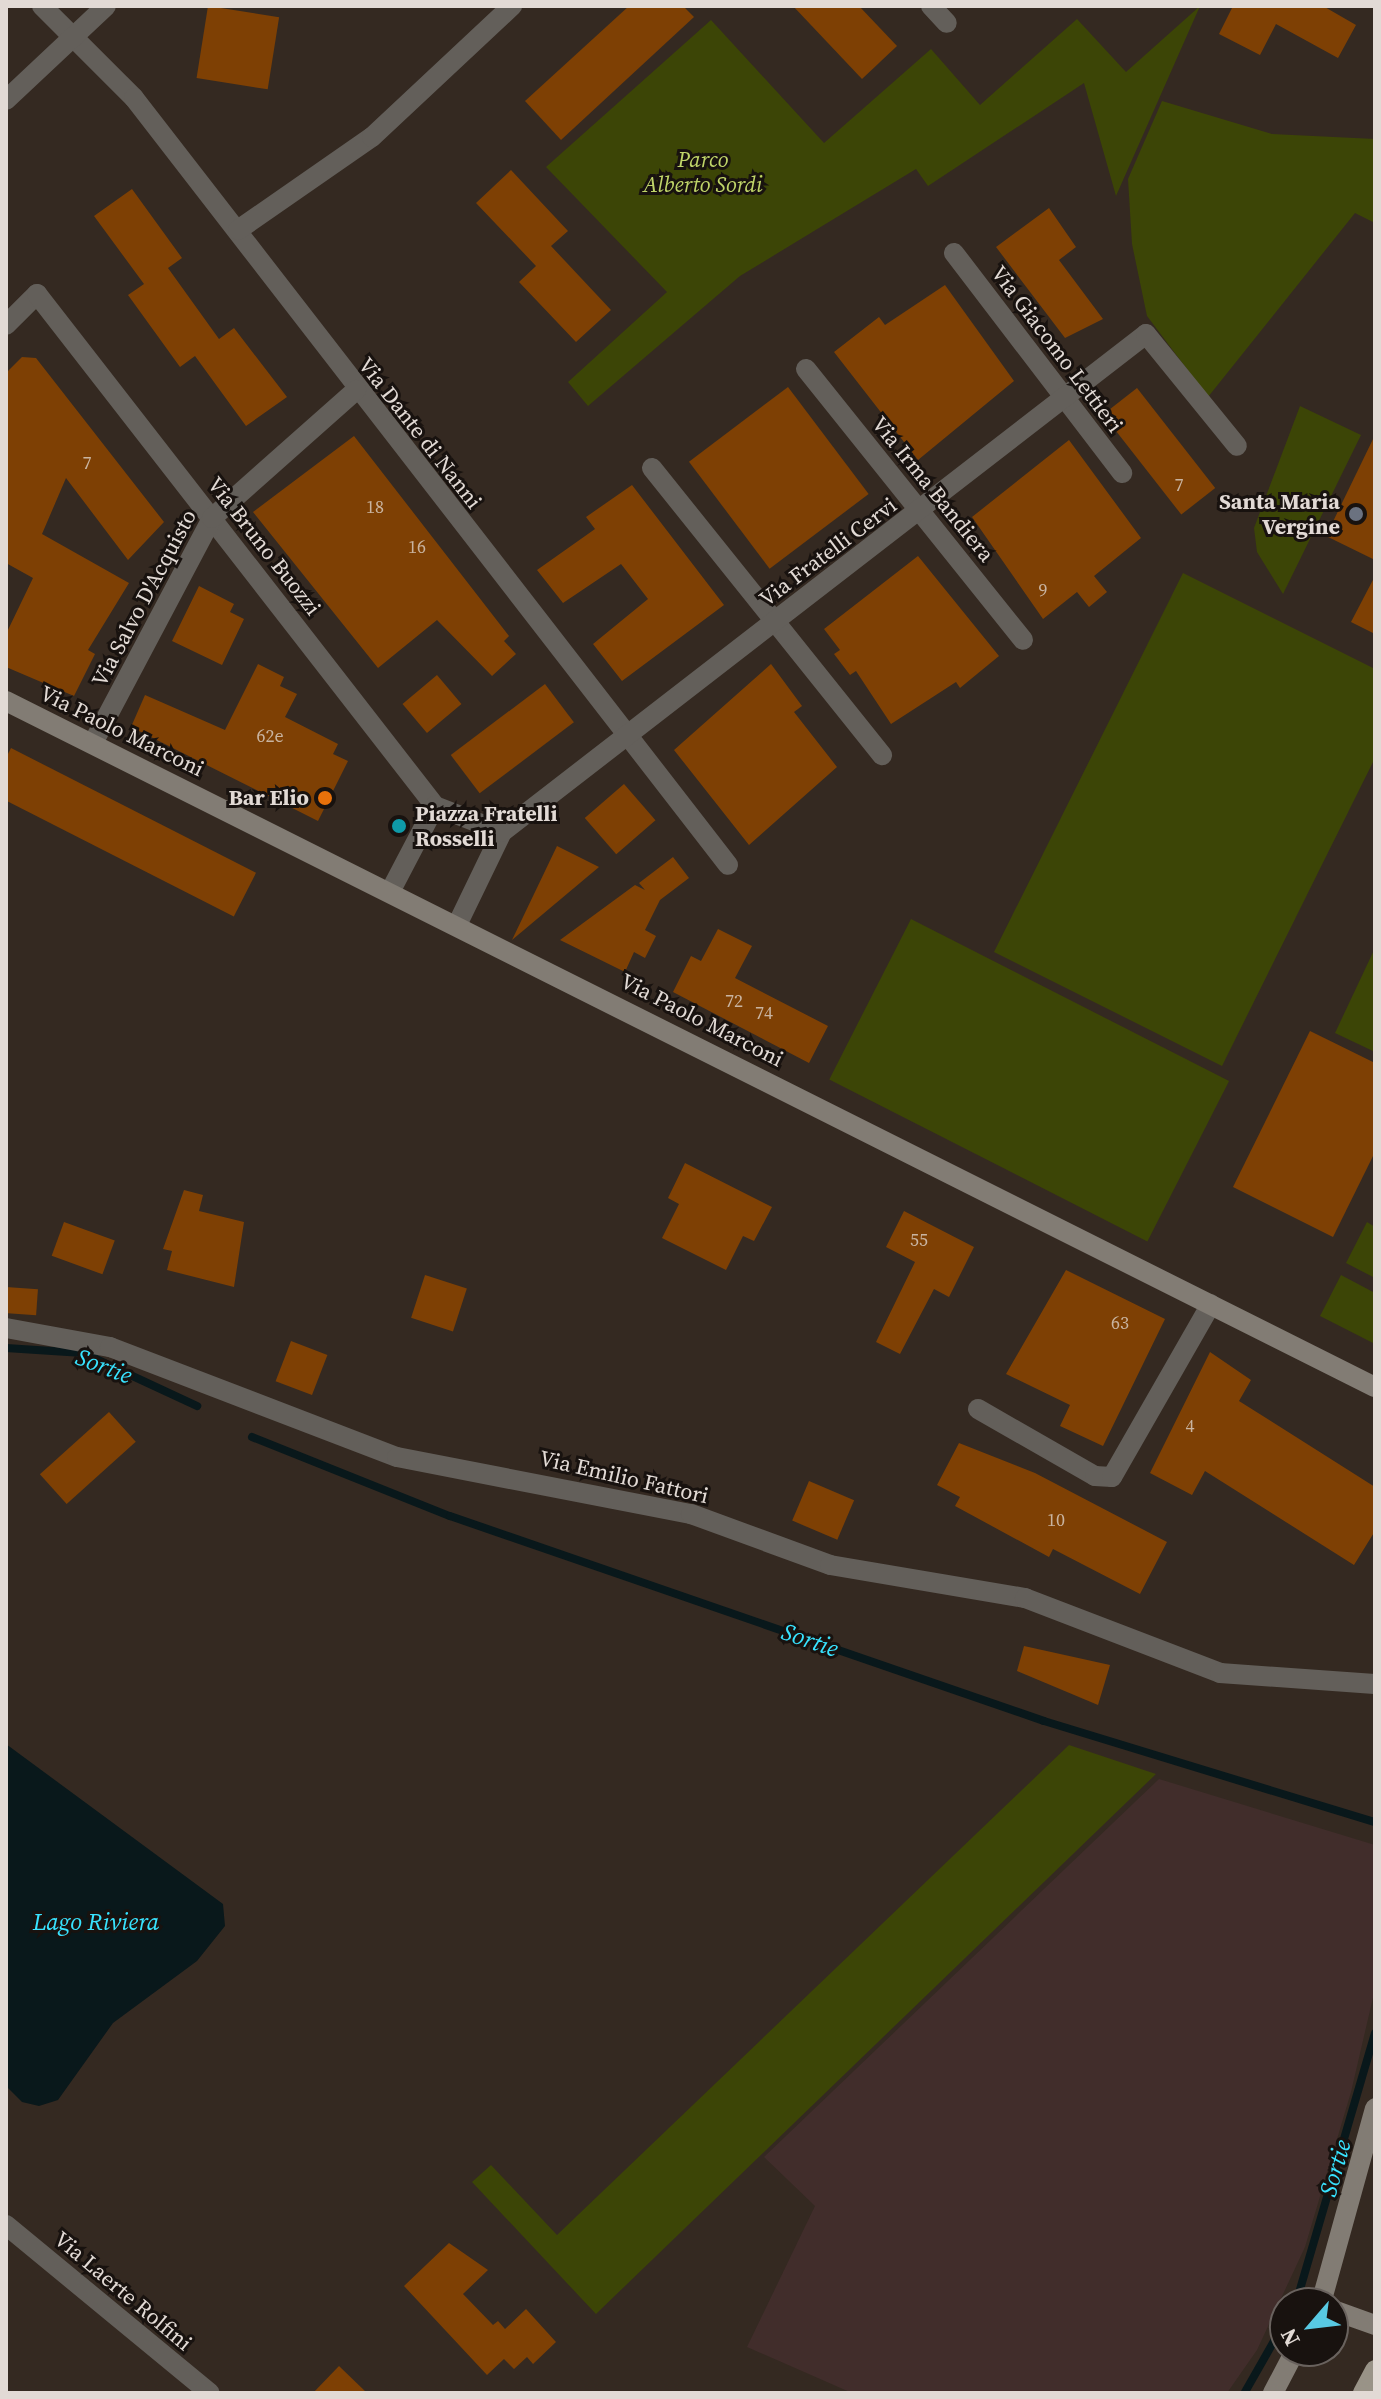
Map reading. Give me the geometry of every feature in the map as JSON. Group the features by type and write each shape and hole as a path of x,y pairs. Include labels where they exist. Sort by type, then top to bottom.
{"street":[{"name":"Via Dante di Nanni","path":"42,6 73,33 238,230 356,390 728,865"},
{"path":"6,100 73,33 106,6"},
{"path":"238,230 372,137 512,6"},
{"path":"931,6 947,23"},
{"name":"Via Giacomo Lettieri","path":"954,253 1122,473"},
{"name":"Via Bruno Buozzi","path":"6,325 37,294 435,806"},
{"name":"Via Fratelli Cervi","path":"458,923 502,832 776,620 921,513 1146,334 1237,446"},
{"name":"Via Irma Bandiera","path":"806,369 1023,640"},
{"name":"Via Salvo D'Acquisto","path":"93,743 212,518 356,390"},
{"path":"652,468 882,755"},
{"name":"Via Paolo Marconi","path":"6,701 458,923 1375,1387"},
{"path":"391,890 435,806 502,832"},
{"path":"978,1409 1095,1476 1112,1477 1211,1304"},
{"name":"Via Emilio Fattori","path":"6,1328 110,1347 397,1457 691,1514 830,1565 1025,1598 1220,1673 1375,1684"},
{"path":"1325,2287 1375,2108"},
{"name":"Via Laerte Rolfini","path":"6,2225 210,2393"},
{"path":"1349,2316 1375,2325"},
{"path":"1273,2393 1287,2367"}],"shaded area":[{"path":"1159,1779 1375,1845 1375,1989 1351,2092 1305,2247 1286,2287 1269,2287 1269,2324 1257,2350 1227,2393 852,2393 747,2347 815,2206 764,2157"}],"green space":[{"name":"Parco Alberto Sordi","path":"1200,6 1116,196 1084,83 928,186 916,169 740,276 588,406 568,382 667,292 546,167 711,20 824,143 931,49 980,105 1077,19 1126,72"},
{"path":"1162,101 1272,134 1375,139 1375,223 1355,213 1208,397 1147,316 1132,244 1128,179"},
{"path":"1300,406 1361,435 1283,594 1257,552 1254,528"},
{"path":"1183,573 1375,669 1375,758 1222,1066 994,952"},
{"path":"911,919 1229,1081 1147,1241 829,1079"},
{"path":"1375,948 1375,1052 1335,1033"},
{"path":"1367,1222 1375,1227 1375,1278 1346,1263"},
{"path":"1341,1275 1375,1293 1375,1344 1320,1316"},
{"path":"1069,1745 1156,1774 596,2314 472,2182 491,2165 557,2235"}],"water":[{"name":"Lago Riviera","path":"6,1744 223,1904 225,1926 197,1961 113,2023 58,2100 39,2106 22,2102 6,2086"}],"building":[{"path":"208,6 279,17 268,89 197,78"},
{"path":"629,6 683,6 694,17 561,140 525,101"},
{"path":"793,6 859,6 897,46 862,79"},
{"path":"1233,6 1323,6 1356,25 1338,58 1276,24 1260,55 1219,34"},
{"path":"511,170 568,231 551,246 611,310 576,342 519,282 536,266 476,203"},
{"path":"132,189 182,258 168,268 219,339 234,328 287,397 246,426 195,356 180,367 128,295 144,284 94,216"},
{"path":"1049,208 1076,247 1059,260 1103,319 1065,338 996,247"},
{"path":"945,285 1014,381 918,460 834,352 879,317 885,325"},
{"path":"22,357 36,358 164,522 128,560 66,478 42,534 129,583 88,650 95,654 74,696 6,667 6,634 33,578 6,563 6,373"},
{"path":"788,387 869,494 770,569 689,462"},
{"path":"1137,388 1215,488 1181,515 1103,414"},
{"name":"Santa Maria Vergine","path":"1375,435 1375,560 1326,536"},
{"path":"354,436 509,636 504,641 516,654 492,676 437,620 378,668 253,512"},
{"path":"1069,440 1141,538 1094,576 1107,592 1089,607 1077,592 1043,619 972,517"},
{"path":"632,485 724,605 622,681 593,644 648,599 621,564 563,603 537,570 595,529 586,517"},
{"path":"918,556 999,656 960,688 956,682 891,724 856,671 850,675 834,654 840,650 824,629"},
{"path":"1375,576 1375,634 1351,622"},
{"path":"199,586 234,604 230,612 244,619 222,665 172,641"},
{"path":"258,664 284,677 280,686 297,694 285,717 338,744 333,754 348,761 318,821 131,727 145,695 225,730"},
{"path":"771,664 802,706 794,712 837,767 749,845 674,750"},
{"path":"437,675 461,704 427,733 403,704"},
{"path":"545,684 574,722 480,793 451,755"},
{"path":"11,748 256,873 234,917 6,800 6,758"},
{"path":"624,784 655,820 616,854 585,818"},
{"path":"557,846 599,867 512,940"},
{"path":"673,857 689,878 660,900 645,930 656,936 645,958 634,952 625,972 560,940 635,885 645,890 639,883"},
{"path":"718,929 752,946 735,978 828,1026 809,1063 673,992 691,956 701,961"},
{"path":"1310,1031 1375,1063 1375,1152 1333,1237 1233,1187"},
{"path":"685,1163 772,1207 754,1241 743,1236 726,1270 662,1238 679,1204 668,1198"},
{"path":"184,1190 203,1195 199,1211 244,1222 234,1287 167,1270 172,1251 163,1249"},
{"path":"904,1211 974,1247 949,1297 934,1289 900,1354 876,1342 915,1262 886,1247"},
{"path":"64,1222 115,1240 102,1274 52,1256"},
{"path":"1066,1270 1165,1319 1103,1446 1060,1426 1070,1405 1006,1374"},
{"path":"425,1275 467,1289 453,1331 411,1318"},
{"path":"6,1287 38,1289 36,1315 6,1313"},
{"path":"291,1341 327,1355 312,1395 276,1381"},
{"path":"1210,1352 1251,1380 1239,1401 1375,1487 1375,1531 1354,1565 1205,1471 1192,1495 1150,1473"},
{"path":"109,1412 136,1442 67,1504 40,1474"},
{"path":"959,1443 1035,1473 1167,1542 1140,1594 1053,1549 1049,1557 955,1506 960,1497 937,1485"},
{"path":"809,1481 854,1500 837,1540 792,1521"},
{"path":"1024,1646 1110,1665 1098,1705 1017,1671"},
{"path":"449,2243 488,2270 463,2294 493,2325 498,2321 505,2329 526,2309 556,2342 533,2364 527,2357 514,2369 504,2359 487,2375 404,2286"},
{"path":"339,2366 367,2393 313,2393"}],"waterway":[{"name":"Sortie","path":"6,1348 83,1353 197,1406"},
{"name":"Sortie","path":"252,1437 450,1516 1044,1721 1375,1822"},
{"name":"Sortie","path":"1301,2287 1375,2033"},
{"name":"Sortie","path":"1245,2392 1269,2350"}],"place":[{"name":"Santa Maria Vergine","path":"1356,514"},
{"name":"Bar Elio","path":"325,798"},
{"name":"Piazza Fratelli Rosselli","path":"399,826"}]}
